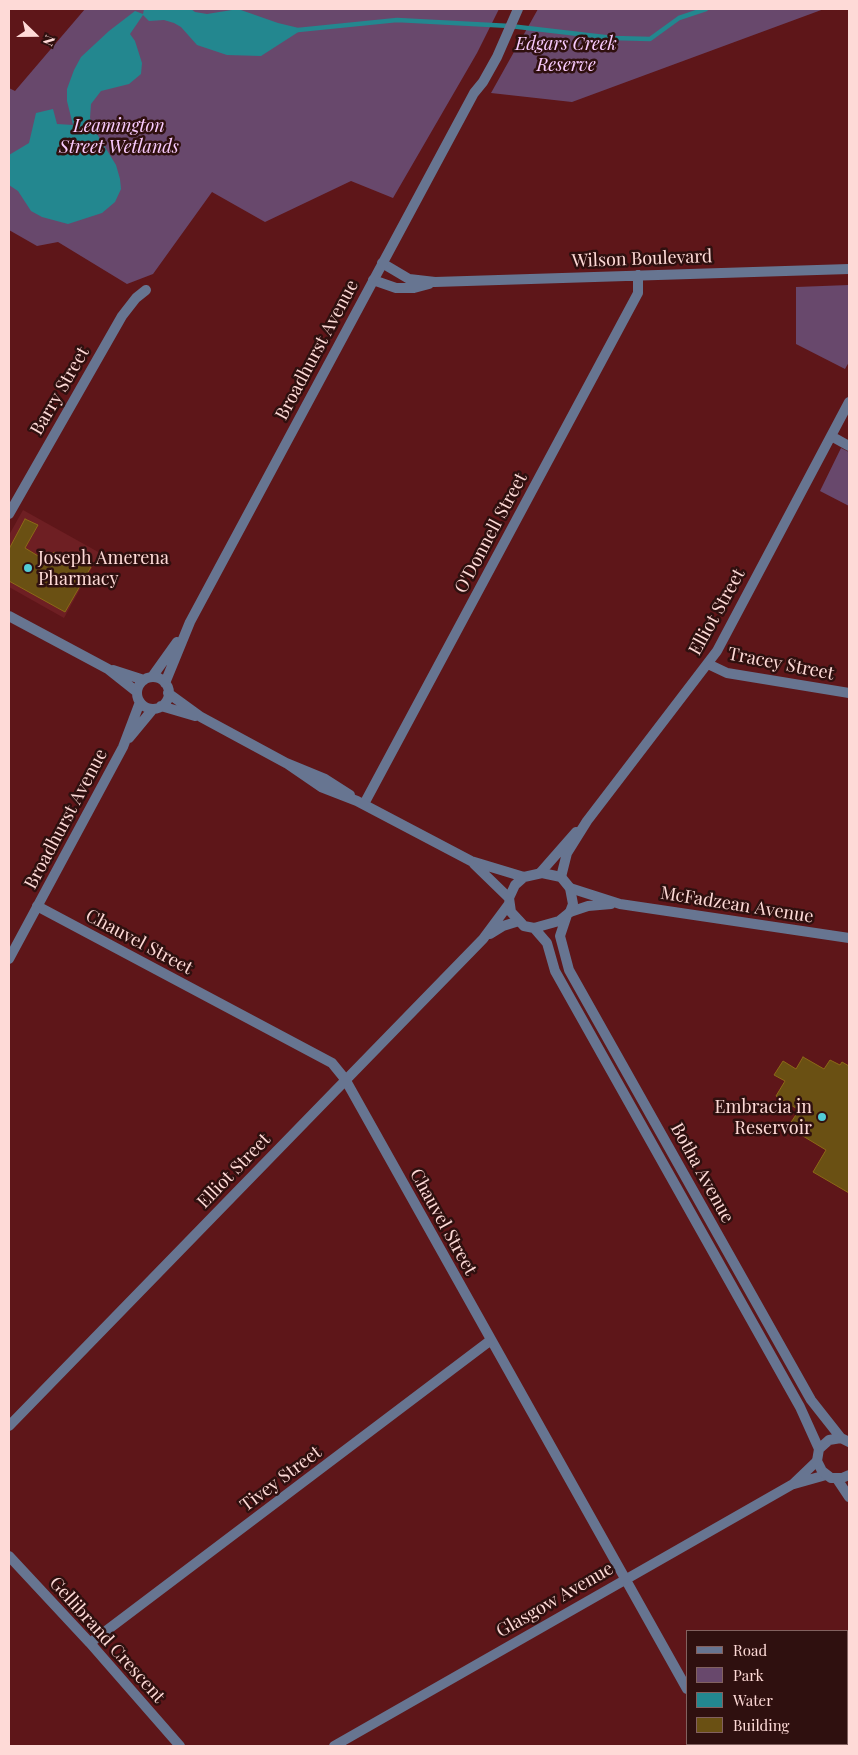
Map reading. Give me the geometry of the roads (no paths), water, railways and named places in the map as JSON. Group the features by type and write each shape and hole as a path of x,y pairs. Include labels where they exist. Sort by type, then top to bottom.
{"street":[{"name":"Broadhurst Avenue","path":"9,959 123,747 138,697 148,678 190,622 474,93 483,82 497,49 518,9"},
{"name":"Wilson Boulevard","path":"382,263 409,279 435,282 849,269"},
{"name":"O'Donnell Street","path":"360,802 638,293 638,275"},
{"name":"Wilson Boulevard","path":"373,280 396,288 414,288 435,282"},
{"name":"Barry Street","path":"9,514 122,316 136,298 146,290"},
{"name":"Elliot Street","path":"561,877 567,853 587,821 708,664 849,402"},
{"path":"831,436 849,446"},
{"path":"9,616 108,669 138,697 157,707 201,717"},
{"name":"Broadhurst Avenue","path":"123,747 157,707 167,688 190,622"},
{"name":"Tracey Street","path":"708,664 727,673 849,693"},
{"path":"108,669 148,678 157,677 201,717 286,763 321,787 360,802 471,862 524,877"},
{"name":"Elliot Street","path":"540,873 587,821"},
{"path":"471,862 509,901"},
{"path":"540,873 551,873 561,877 570,888 573,904 568,914 548,926 534,928 524,926 511,912 509,901 515,885 524,877 540,873"},
{"name":"McFadzean Avenue","path":"570,888 620,904 849,938"},
{"name":"Elliot Street","path":"9,1426 483,939 509,901"},
{"name":"McFadzean Avenue","path":"568,914 588,906 620,904"},
{"name":"Chauvel Street","path":"37,906 332,1063 345,1079 686,1687"},
{"name":"Botha Avenue","path":"568,914 560,936 563,954 570,970 811,1400 845,1440"},
{"name":"Elliot Street","path":"483,939 503,926 519,921"},
{"name":"Botha Avenue","path":"534,928 547,943 555,971 800,1407 819,1449"},
{"path":"604,1057 615,1052"},
{"path":"744,1307 755,1301"},
{"name":"Tivey Street","path":"90,1643 491,1340"},
{"path":"845,1440 829,1440 819,1449 817,1461 818,1467 826,1475 837,1479 849,1497"},
{"name":"Glasgow Avenue","path":"793,1484 817,1461"},
{"name":"Glasgow Avenue","path":"334,1746 793,1484 826,1475"},
{"path":"837,1479 849,1475"},
{"name":"Gellibrand Crescent","path":"9,1556 90,1643 180,1746"}],"water":[{"path":"144,9 191,9 195,12 207,14 238,9 278,23 303,29 261,56 227,55 197,45 181,27 174,23 164,20 149,21 143,15 130,34 135,41 142,63 141,74 129,84 101,91 91,104 90,118 97,134 116,165 120,179 121,189 115,202 102,213 68,224 42,217 31,211 18,191 9,185 9,155 29,143 36,113 53,109 57,124 73,125 67,101 67,89 81,57 109,31 135,11 143,14"}],"waterway":[{"path":"298,30 397,20 510,26 613,38 650,39 679,18 706,9"}],"place":[{"name":"Joseph Amerena Pharmacy","path":"28,568"},
{"name":"Embracia in Reservoir","path":"822,1117"}],"park label":[{"name":"Edgars Creek Reserve","path":"566,54"},
{"name":"Leamington Street Wetlands","path":"119,136"}]}
